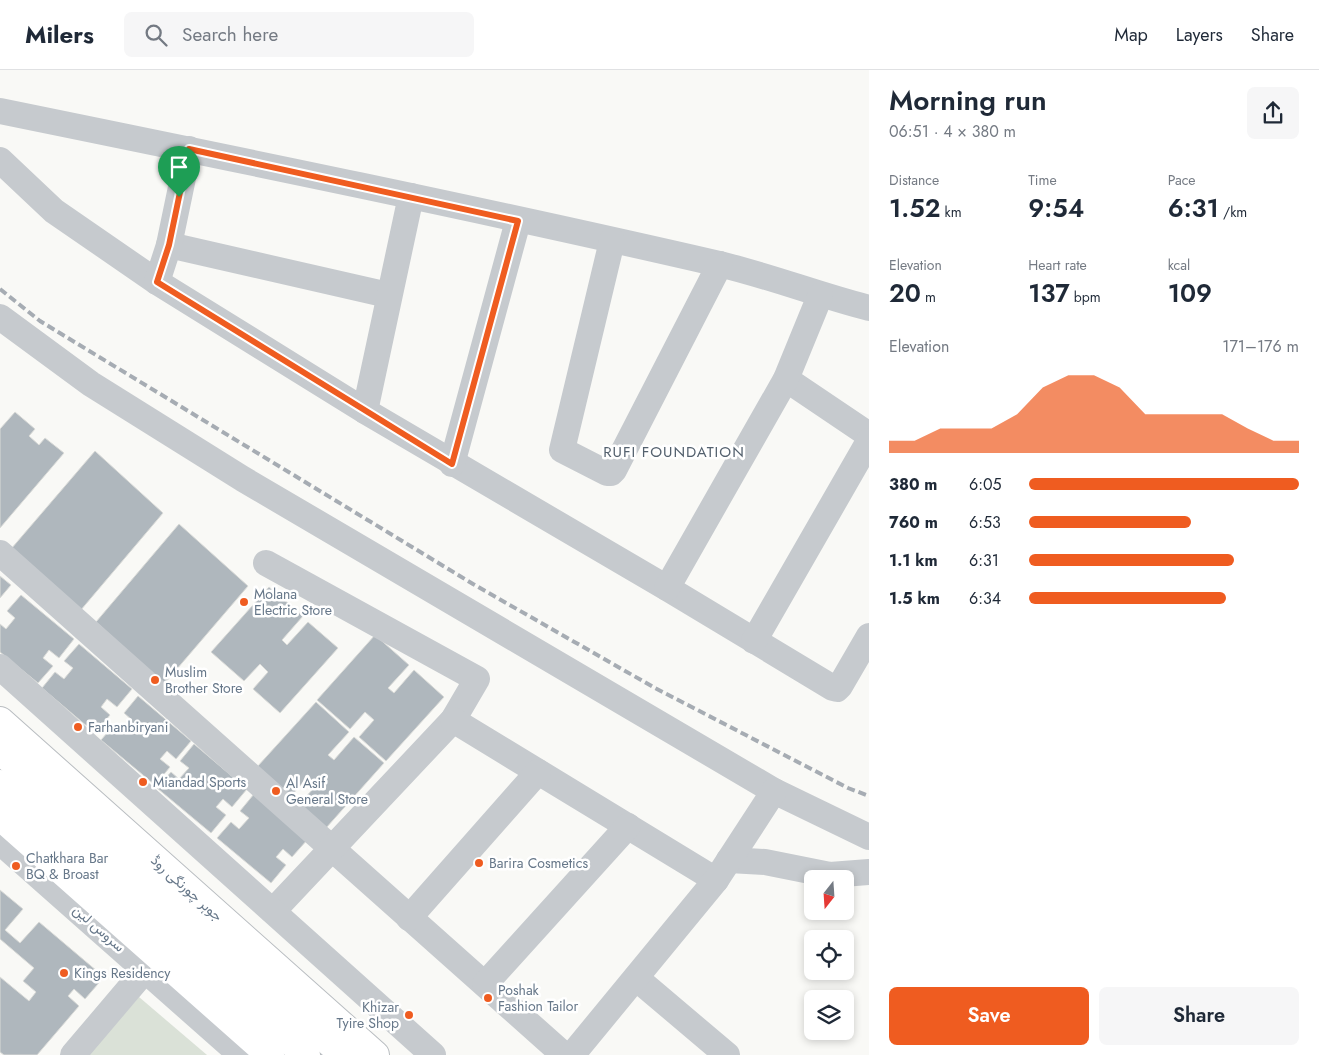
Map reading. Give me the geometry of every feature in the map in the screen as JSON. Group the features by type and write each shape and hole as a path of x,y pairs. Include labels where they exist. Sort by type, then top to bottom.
{"main road":[{"name":"جوہر چورنگی روڈ","path":"0,721 375,1055"},
{"name":"جوہر چورنگی روڈ","path":"0,750 344,1055"},
{"path":"0,784 306,1055"},
{"path":"0,816 270,1055"}],"street":[{"path":"0,111 411,196 720,264 779,279 820,296 869,308"},
{"path":"157,282 169,245 189,149"},
{"path":"0,160 54,212 157,282 452,464 837,689 865,653"},
{"path":"365,411 388,295 411,196"},
{"path":"452,464 518,221"},
{"path":"612,241 562,450 607,472 612,473 614,470 720,264"},
{"path":"169,245 388,295"},
{"path":"667,588 786,380 820,296"},
{"path":"0,318 91,384 243,479 774,791 869,837"},
{"path":"786,380 869,435"},
{"path":"832,390 869,414"},
{"path":"754,641 869,441"},
{"path":"0,553 564,1055"},
{"path":"266,563 475,676 476,682 452,720 273,911"},
{"path":"0,667 433,1055"},
{"path":"452,720 628,826 723,870 766,862 830,875 869,872"},
{"path":"409,918 538,772"},
{"path":"572,1055 723,870 774,791"},
{"path":"485,984 628,826"},
{"name":"سروس لین","path":"0,842 146,969 241,1055"},
{"path":"73,1055 146,969"},
{"path":"636,978 727,1055"}],"shaded area":[{"path":"139,997 207,1055 88,1055"}],"building":[{"path":"15,412 35,429 29,436 39,445 45,438 64,453 0,528 0,429"},
{"path":"95,451 163,513 80,611 11,549"},
{"path":"179,524 248,586 164,684 96,622"},
{"path":"0,576 11,585 0,598"},
{"path":"269,587 303,616 282,640 287,645 308,622 338,648 280,713 253,689 268,672 260,664 244,681 211,652"},
{"path":"21,595 74,639 59,658 49,650 43,658 53,666 38,683 0,652 0,624 6,629 15,618 7,611"},
{"path":"375,635 409,665 388,688 394,693 414,670 444,697 386,761 359,737 374,720 365,712 350,729 317,700"},
{"path":"79,644 132,689 117,707 107,699 101,707 110,715 95,733 42,688 55,672 64,679 73,668 64,661"},
{"path":"138,696 191,741 176,759 167,751 160,759 170,767 155,785 101,740 115,724 123,731 132,720 124,713"},
{"path":"316,702 349,732 328,755 334,760 354,737 384,763 326,828 299,804 315,787 306,779 291,796 257,767"},
{"path":"194,744 247,789 232,807 223,799 216,807 226,815 211,833 157,788 171,772 179,779 189,768 180,761"},
{"path":"254,794 308,839 292,857 283,849 276,857 286,865 271,883 217,838 231,822 239,829 249,818 240,811"},
{"name":"Kings Residency","path":"0,890 23,909 5,930 20,943 39,922 104,977 85,999 74,989 68,996 79,1006 37,1055 4,1055 0,1052 0,977 29,1001 36,992 23,981 34,968 0,939"}],"railway":[{"path":"0,289 40,321 473,584 655,688 848,788 869,796"}],"place":[{"name":"Molana Electric Store","path":"244,602"},
{"name":"Muslim Brother Store","path":"155,680"},
{"name":"Farhanbiryani","path":"78,727"},
{"name":"Miandad Sports","path":"143,782"},
{"name":"Al Asif General Store","path":"276,791"},
{"name":"Barira Cosmetics","path":"479,863"},
{"name":"Chatkhara Bar BQ & Broast","path":"16,866"},
{"name":"Kings Residency","path":"64,973"},
{"name":"Poshak Fashion Tailor","path":"488,998"},
{"name":"Khizar Tyire Shop","path":"409,1015"}],"district":[{"name":"RUFI FOUNDATION","path":"674,452"}],"route":[{"path":"189,149 411,196 518,221 452,464 157,282 169,245 179,197 189,149"}]}
